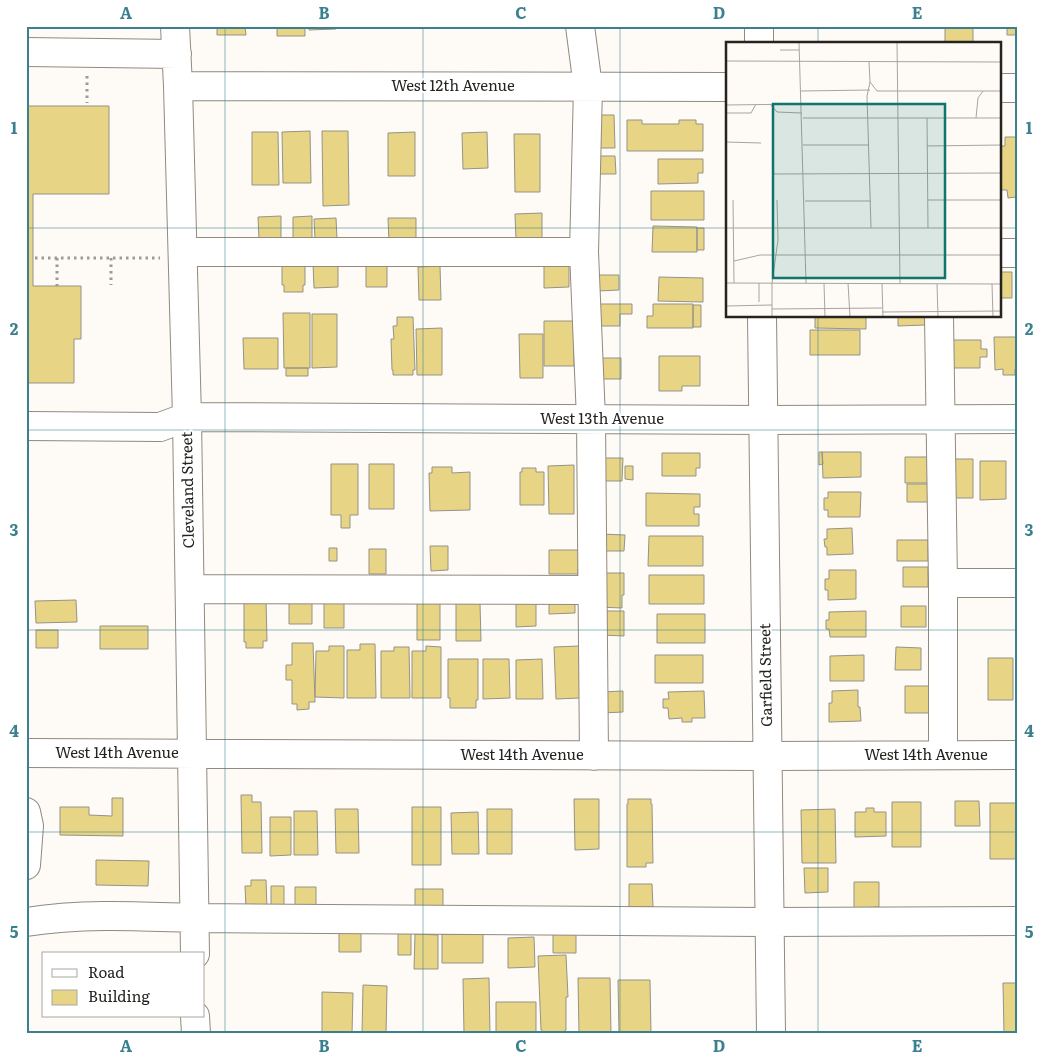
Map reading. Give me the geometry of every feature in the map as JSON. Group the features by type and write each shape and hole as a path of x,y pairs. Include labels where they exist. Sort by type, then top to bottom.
{"street":[{"name":"Cleveland Street","path":"175,26 178,86 172,255 187,417 195,952"},
{"path":"580,26 588,87 584,252 591,419 594,756"},
{"path":"759,26 759,42"},
{"path":"26,52 177,54"},
{"name":"West 12th Avenue","path":"178,86 726,87"},
{"path":"1000,88 1017,88"},
{"path":"172,255 584,252"},
{"path":"1000,253 1017,253"},
{"name":"Garfield Street","path":"762,318 771,1034"},
{"path":"939,318 943,583 943,755"},
{"path":"26,426 160,427 187,417"},
{"name":"West 13th Avenue","path":"187,417 764,420 1017,419"},
{"path":"943,583 1017,583"},
{"path":"190,589 592,590"},
{"name":"West 14th Avenue","path":"26,753 594,756 1017,755"},
{"path":"26,812 29,826 26,866"},
{"path":"26,922 102,916 769,922 1017,921"},
{"path":"195,1018 196,1034"}],"path":[{"path":"87,75 87,103"},
{"path":"35,258 111,258 172,255"},
{"path":"57,258 57,286"},
{"path":"111,258 111,285"}],"building":[{"path":"217,26 245,26 246,35 217,35"},
{"path":"277,26 305,26 305,36 277,36"},
{"path":"309,26 336,26 336,29 309,30"},
{"path":"945,26 973,26 973,42 945,42"},
{"path":"1007,26 1017,26 1017,35 1007,35"},
{"path":"26,106 109,106 109,194 33,194 33,286 81,286 81,339 74,339 74,383 26,383"},
{"path":"591,115 614,115 615,148 592,148"},
{"path":"627,120 642,120 642,124 679,124 679,120 696,120 696,124 703,124 703,151 627,151"},
{"path":"310,131 311,183 283,183 282,132"},
{"path":"322,131 348,131 349,205 323,206"},
{"path":"252,132 278,132 279,185 252,185"},
{"path":"415,132 415,176 388,176 388,133"},
{"path":"487,132 488,168 463,169 462,133"},
{"path":"514,134 540,134 540,192 515,192"},
{"path":"1005,137 1017,137 1017,197 1008,198 1007,190 1000,190 1000,146 1005,146"},
{"path":"594,156 615,156 616,174 594,174"},
{"path":"658,159 703,159 703,173 698,173 698,183 658,184"},
{"path":"651,191 704,191 704,220 651,220"},
{"path":"542,213 542,240 516,240 515,214"},
{"path":"281,216 281,239 259,240 258,217"},
{"path":"312,216 312,239 293,239 293,217"},
{"path":"336,218 337,239 315,240 314,219"},
{"path":"388,218 416,218 416,243 389,243"},
{"path":"653,226 697,227 697,252 652,252"},
{"path":"697,228 704,228 704,250 697,250"},
{"path":"282,260 305,260 305,285 303,285 303,292 284,292 284,285 282,285"},
{"path":"544,261 569,261 569,287 544,288"},
{"path":"313,263 338,263 338,287 314,288"},
{"path":"366,265 387,265 387,287 366,287"},
{"path":"440,266 441,300 419,300 418,267"},
{"path":"1000,272 1012,272 1012,298 1000,298"},
{"path":"598,275 619,275 619,290 598,291"},
{"path":"659,277 703,278 703,302 658,301"},
{"path":"599,304 632,304 632,314 620,314 620,326 599,326"},
{"path":"653,304 693,304 693,328 647,328 647,316 653,316"},
{"path":"693,305 701,305 701,327 693,327"},
{"path":"283,313 310,313 310,368 284,368"},
{"path":"312,314 337,314 337,367 312,368"},
{"path":"397,317 413,317 415,370 413,370 413,375 393,375 391,339 394,339 393,326 397,326"},
{"path":"815,318 866,318 866,329 815,328"},
{"path":"898,318 925,318 925,325 898,326"},
{"path":"544,321 574,321 574,366 544,366"},
{"path":"442,328 442,375 417,375 416,329"},
{"path":"810,330 860,330 860,355 810,355"},
{"path":"519,334 543,334 543,378 520,378"},
{"path":"994,337 1017,337 1017,369 1015,369 1015,375 1003,375 1003,369 995,370"},
{"path":"243,338 278,338 278,369 244,369"},
{"path":"953,340 981,340 981,349 987,349 987,357 980,357 980,368 953,368"},
{"path":"659,356 700,356 700,386 682,386 682,391 659,391"},
{"path":"599,358 621,358 621,379 599,379"},
{"path":"286,368 308,368 308,376 286,376"},
{"path":"819,452 822,452 823,464 819,465"},
{"path":"822,452 861,452 861,477 823,478"},
{"path":"662,453 700,453 700,468 696,468 696,476 662,476"},
{"path":"905,457 930,457 930,483 905,483"},
{"path":"599,458 623,458 622,481 598,481"},
{"path":"948,459 973,459 973,498 949,498"},
{"path":"980,461 1006,461 1006,499 980,500"},
{"path":"331,464 358,464 358,515 350,515 350,528 341,528 341,515 331,515"},
{"path":"369,464 394,464 394,509 369,509"},
{"path":"574,465 574,514 549,514 548,466"},
{"path":"625,466 633,466 633,480 625,479"},
{"path":"432,467 452,467 452,473 470,472 470,510 430,511 429,473 432,473"},
{"path":"522,468 536,468 536,472 544,472 544,505 520,505 520,472 522,472"},
{"path":"907,484 928,484 928,502 907,502"},
{"path":"828,492 861,492 860,517 828,517 828,510 824,510 824,498 828,498"},
{"path":"646,493 700,494 700,507 694,507 694,514 699,514 699,526 646,526"},
{"path":"852,528 853,554 827,555 824,539 827,539 827,529"},
{"path":"601,534 625,535 624,551 601,551"},
{"path":"649,536 703,536 703,566 648,566"},
{"path":"897,540 928,540 928,561 897,561"},
{"path":"430,546 448,546 448,570 431,571"},
{"path":"329,548 337,548 337,561 329,561"},
{"path":"369,549 386,549 386,574 369,574"},
{"path":"549,550 579,550 578,574 549,574"},
{"path":"903,567 928,567 928,587 903,587"},
{"path":"829,570 856,570 856,599 828,600 828,590 825,590 825,579 829,579"},
{"path":"597,573 624,573 622,608 596,607"},
{"path":"649,575 704,575 704,604 649,604"},
{"path":"549,596 575,596 575,613 549,614"},
{"path":"324,599 344,599 344,628 324,628"},
{"path":"76,600 77,622 36,623 35,601"},
{"path":"244,600 266,600 267,641 263,641 263,648 246,648 246,642 244,642"},
{"path":"289,600 312,600 312,624 289,624"},
{"path":"516,602 536,602 536,626 516,627"},
{"path":"417,603 440,603 440,640 417,640"},
{"path":"456,603 480,603 481,641 456,641"},
{"path":"901,606 926,606 926,627 901,627"},
{"path":"602,611 624,611 624,636 601,635"},
{"path":"866,611 866,637 830,637 829,629 826,629 826,620 829,620 829,612"},
{"path":"657,614 705,614 705,643 657,643"},
{"path":"100,626 148,626 148,649 100,649"},
{"path":"36,630 58,630 58,648 36,648"},
{"path":"292,643 313,643 315,702 309,702 309,709 297,710 297,704 292,704 292,680 286,680 286,665 292,665"},
{"path":"360,644 375,644 376,698 347,698 347,650 360,650"},
{"path":"329,646 344,646 344,698 315,697 316,651 329,651"},
{"path":"426,646 441,647 441,698 412,698 412,651 426,651"},
{"path":"579,646 580,698 556,699 554,647"},
{"path":"394,647 409,647 410,698 381,698 381,651 394,651"},
{"path":"896,647 921,648 921,670 895,670"},
{"path":"655,655 703,655 703,683 655,683"},
{"path":"864,655 864,681 830,681 830,656"},
{"path":"988,658 1013,658 1013,700 988,700"},
{"path":"448,659 478,659 478,700 476,700 476,708 450,708 450,698 448,698"},
{"path":"483,659 509,659 510,698 483,699"},
{"path":"542,659 543,699 516,699 516,660"},
{"path":"905,686 932,686 932,713 905,713"},
{"path":"858,690 858,707 860,707 861,721 829,722 829,703 832,703 832,691"},
{"path":"623,691 623,712 602,713 601,692"},
{"path":"704,691 705,718 692,718 692,722 682,722 682,718 669,719 668,708 663,708 663,699 669,699 668,692"},
{"path":"241,795 252,795 252,802 261,802 262,853 242,853"},
{"path":"112,798 123,798 123,836 60,835 60,807 89,807 89,815 112,816"},
{"path":"574,799 599,799 599,849 575,850"},
{"path":"628,799 651,799 653,863 646,863 646,867 627,867"},
{"path":"955,801 979,801 980,826 955,826"},
{"path":"892,802 921,802 921,847 892,847"},
{"path":"990,803 1017,803 1017,859 990,859"},
{"path":"412,807 441,807 441,865 412,865"},
{"path":"866,808 874,808 874,812 886,812 886,836 855,837 855,812 866,812"},
{"path":"335,809 358,809 359,853 336,853"},
{"path":"487,809 512,809 512,854 487,854"},
{"path":"835,809 836,863 802,863 801,810"},
{"path":"294,811 317,811 318,855 294,855"},
{"path":"478,812 479,854 452,854 451,813"},
{"path":"270,817 291,817 291,855 270,856"},
{"path":"96,860 149,861 148,886 96,885"},
{"path":"804,868 828,868 828,892 805,893"},
{"path":"251,880 266,880 267,908 246,908 245,886 251,886"},
{"path":"854,882 879,882 879,907 854,908"},
{"path":"629,884 652,884 653,907 629,907"},
{"path":"271,886 284,886 284,908 271,908"},
{"path":"295,887 316,887 316,908 295,908"},
{"path":"415,889 443,889 443,914 415,914"},
{"path":"361,929 361,952 339,952 339,930"},
{"path":"553,932 576,932 576,953 553,953"},
{"path":"398,933 411,933 411,955 398,955"},
{"path":"415,934 438,935 438,969 414,969"},
{"path":"442,934 483,934 483,963 442,963"},
{"path":"534,937 535,967 508,968 508,938"},
{"path":"566,955 568,997 566,997 565,1034 542,1034 538,956"},
{"path":"489,978 490,1034 464,1034 463,979"},
{"path":"578,978 610,978 611,1034 579,1034"},
{"path":"618,980 650,980 651,1034 619,1034"},
{"path":"1003,983 1017,983 1017,1034 1004,1034"},
{"path":"363,985 387,986 386,1034 362,1034"},
{"path":"322,992 353,993 352,1034 322,1034"},
{"path":"496,1002 536,1002 536,1032 496,1033"}]}
